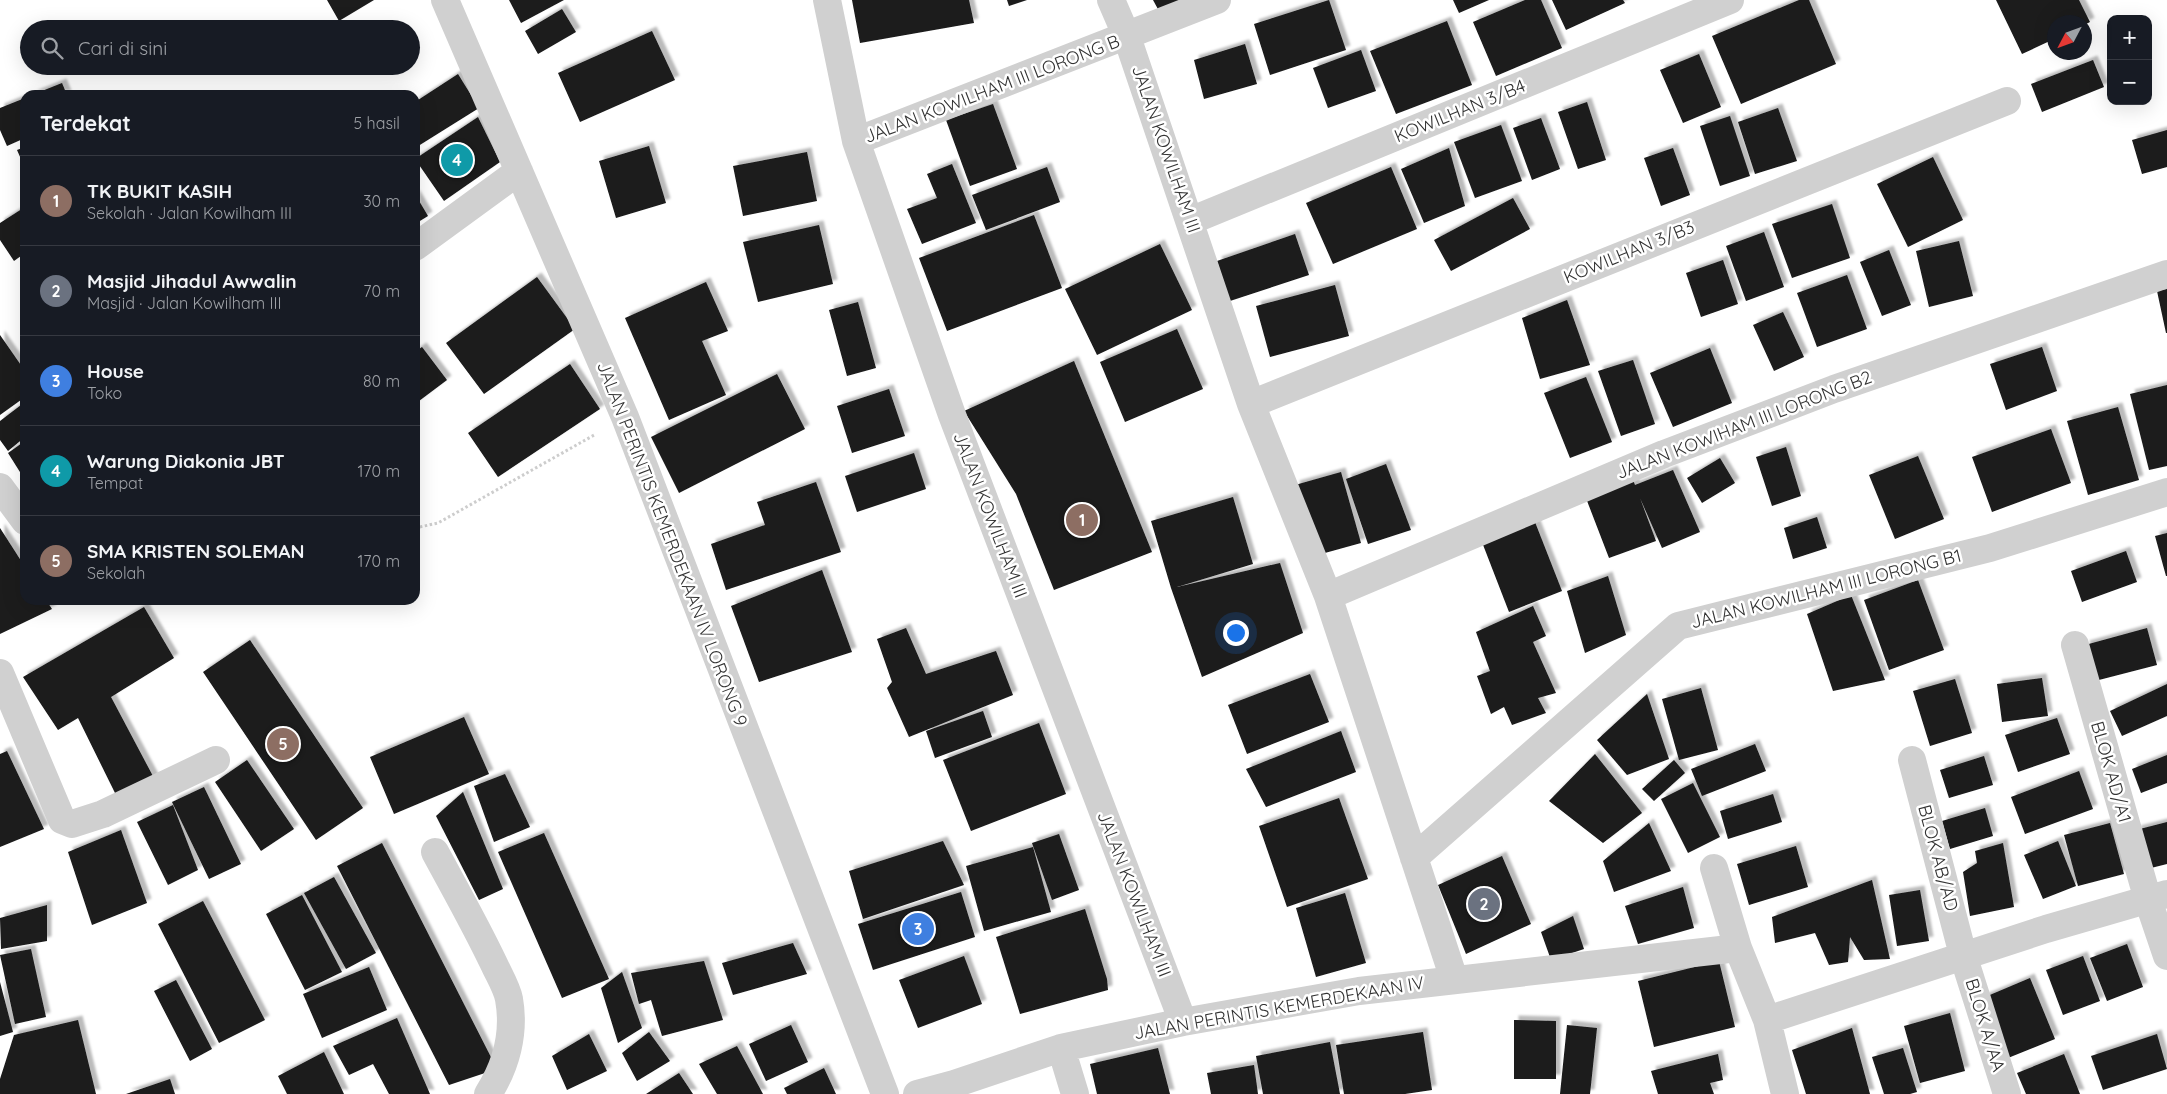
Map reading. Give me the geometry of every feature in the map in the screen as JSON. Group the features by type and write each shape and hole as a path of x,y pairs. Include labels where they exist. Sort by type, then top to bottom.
{"street":[{"name":"JALAN PERINTIS KEMERDEKAAN IV LORONG 9","path":"445,0 625,418 885,1094"},
{"name":"JALAN KOWILHAM III","path":"827,0 856,141 952,415 1183,1022"},
{"name":"JALAN KOWILHAM III","path":"1112,0 1127,37 1251,404 1328,596 1454,979"},
{"name":"JALAN KOWILHAM III LORONG B","path":"856,141 1127,37 1217,0"},
{"name":"KOWILHAN 3/B4","path":"1190,221 1730,0"},
{"name":"KOWILHAN 3/B3","path":"1251,404 2006,101"},
{"path":"420,243 519,171"},
{"name":"JALAN KOWIHAM III LORONG B2","path":"1328,596 1664,454 1844,386 2167,274"},
{"path":"0,486 20,514"},
{"name":"JALAN KOWILHAM III LORONG B1","path":"1414,858 1678,626 1990,548 2167,492"},
{"name":"BLOK AD/A1","path":"2074,645 2157,897 2167,956"},
{"path":"0,674 62,820 72,824 104,814 216,760"},
{"name":"BLOK AB/AD","path":"1912,760 1964,955"},
{"path":"435,852 479,934 509,998 511,1023 506,1060 498,1079 488,1094"},
{"path":"1714,868 1738,948 1767,1020 1785,1094"},
{"path":"1767,1020 1964,955 2157,897"},
{"name":"JALAN PERINTIS KEMERDEKAAN IV","path":"917,1094 954,1084 1061,1048 1183,1022 1359,991 1738,948"},
{"name":"BLOK A/AA","path":"1964,955 2007,1094"},
{"path":"1061,1048 1075,1094"}],"path":[{"path":"420,527 438,523 625,418"}],"building":[{"path":"327,0 374,0 341,20 338,20"},
{"path":"509,0 564,0 521,23"},
{"path":"852,0 969,0 974,23 860,43"},
{"path":"1007,0 1027,0 1009,6"},
{"path":"1153,0 1184,0 1159,11"},
{"path":"1329,0 1346,50 1270,75 1254,24"},
{"path":"1453,0 1489,0 1459,13"},
{"path":"1525,0 1541,0 1562,48 1496,76 1473,22"},
{"path":"1552,0 1623,0 1625,3 1566,30"},
{"path":"1799,0 1809,0 1836,64 1741,104 1712,36"},
{"path":"1996,0 2079,0 2086,15 2047,15 2047,42 2022,54"},
{"path":"562,9 576,32 538,54 525,31"},
{"path":"1447,21 1472,85 1396,114 1370,51"},
{"path":"652,31 675,80 580,122 558,73"},
{"path":"1245,44 1257,84 1204,99 1194,60"},
{"path":"1361,50 1376,91 1328,108 1313,68"},
{"path":"1699,54 1721,107 1683,123 1660,70"},
{"path":"2093,60 2104,87 2042,112 2031,84"},
{"path":"458,74 479,108 420,145 420,99"},
{"path":"62,83 65,90 44,90"},
{"path":"20,100 20,140 7,146 0,130 0,108"},
{"path":"1587,102 1606,160 1578,169 1558,112"},
{"path":"993,104 1017,169 970,186 946,120"},
{"path":"1778,108 1797,161 1755,174 1738,122"},
{"path":"1730,116 1750,176 1720,186 1700,126"},
{"path":"478,117 500,162 444,201 420,166 420,156"},
{"path":"1541,118 1560,169 1532,180 1513,128"},
{"path":"1501,125 1522,181 1475,198 1454,142"},
{"path":"2167,130 2167,167 2142,174 2132,140"},
{"path":"649,146 666,203 616,218 599,161"},
{"path":"1449,148 1465,206 1424,223 1401,169"},
{"path":"1673,148 1690,195 1661,206 1644,158"},
{"path":"807,152 817,201 743,216 733,166"},
{"path":"1933,157 1963,220 1908,247 1877,184"},
{"path":"952,164 976,223 922,244 907,209 937,198 927,174"},
{"path":"1047,167 1060,202 986,230 972,195"},
{"path":"1391,167 1417,229 1333,264 1306,203"},
{"path":"1513,198 1530,229 1451,271 1434,240"},
{"path":"420,202 428,216 420,221"},
{"path":"1832,204 1850,258 1792,278 1772,224"},
{"path":"20,210 20,257 14,261 0,240 0,223"},
{"path":"1034,215 1062,288 947,331 919,258"},
{"path":"819,225 833,284 758,302 743,242"},
{"path":"1764,232 1784,287 1746,301 1726,246"},
{"path":"1295,234 1309,275 1230,301 1217,261"},
{"path":"1959,241 1973,296 1929,307 1916,251"},
{"path":"1160,244 1192,310 1097,355 1065,289"},
{"path":"1889,250 1911,305 1882,316 1860,262"},
{"path":"1723,260 1738,304 1701,317 1686,273"},
{"path":"1847,275 1867,329 1817,347 1797,293"},
{"path":"537,277 575,329 484,394 446,343"},
{"path":"706,282 728,331 702,341 726,395 669,420 625,318"},
{"path":"1335,285 1349,336 1270,357 1256,306"},
{"path":"2167,289 2167,333 2166,333 2157,291"},
{"path":"1567,300 1590,365 1540,379 1522,318"},
{"path":"858,302 876,368 847,376 829,310"},
{"path":"1783,312 1804,357 1774,371 1753,325"},
{"path":"1177,329 1203,389 1125,422 1100,362"},
{"path":"0,335 20,364 20,401 0,415"},
{"path":"422,347 447,380 420,400 420,348"},
{"path":"2042,347 2057,391 2006,410 1990,364"},
{"path":"1710,348 1732,403 1673,427 1650,373"},
{"path":"1633,360 1655,424 1621,436 1598,371"},
{"path":"1074,361 1152,552 1054,590 1016,494 964,411"},
{"path":"570,364 600,409 498,477 468,433"},
{"path":"777,374 805,429 679,493 651,437"},
{"path":"1586,377 1612,442 1570,458 1544,393"},
{"path":"2167,385 2167,466 2149,470 2130,394"},
{"path":"889,389 905,436 852,453 837,406"},
{"path":"20,406 20,441 8,451 0,440 0,421"},
{"path":"2118,407 2139,480 2088,495 2067,421"},
{"path":"2051,429 2071,483 1992,512 1972,457"},
{"path":"20,445 20,472 8,453"},
{"path":"1786,447 1801,496 1772,506 1756,457"},
{"path":"914,453 926,489 857,512 845,476"},
{"path":"1918,456 1944,519 1895,539 1869,475"},
{"path":"1720,458 1735,483 1702,503 1687,478"},
{"path":"1386,464 1411,530 1368,544 1346,479"},
{"path":"1673,470 1700,532 1662,548 1640,498 1656,541 1609,558 1584,493 1631,475 1635,485"},
{"path":"1341,472 1361,543 1314,556 1295,485"},
{"path":"816,482 841,552 726,590 711,544 765,525 757,502"},
{"path":"1233,497 1253,564 1177,587 1280,563 1303,633 1202,677 1171,588 1151,521"},
{"path":"1533,517 1562,591 1509,612 1480,537"},
{"path":"1817,517 1827,548 1793,559 1784,528"},
{"path":"0,528 20,559 20,605 49,605 52,609 0,634"},
{"path":"2167,533 2167,576 2166,576 2155,536"},
{"path":"2126,551 2137,582 2082,602 2071,571"},
{"path":"822,570 852,652 759,682 731,606"},
{"path":"1608,576 1626,635 1585,653 1567,591"},
{"path":"1918,580 1944,650 1889,670 1864,600"},
{"path":"1851,595 1885,680 1833,691 1807,614"},
{"path":"1533,606 1546,636 1533,642 1556,693 1538,698 1546,713 1512,725 1504,707 1491,714 1477,676 1490,671 1476,632"},
{"path":"144,607 174,658 111,697 155,780 116,795 78,718 58,730 23,677"},
{"path":"906,628 926,674 996,651 1013,695 909,737 887,688 892,682 877,639"},
{"path":"2147,628 2157,665 2095,681 2085,645"},
{"path":"250,640 363,808 316,840 203,672"},
{"path":"1310,674 1329,722 1247,754 1228,705"},
{"path":"2042,678 2048,716 2002,722 1997,684"},
{"path":"1955,679 1972,733 1930,746 1913,691"},
{"path":"2167,684 2167,716 2122,736 2110,711"},
{"path":"1701,688 1718,750 1679,760 1662,699"},
{"path":"1647,694 1669,759 1627,775 1597,740"},
{"path":"983,711 992,737 935,758 926,731"},
{"path":"464,717 489,774 394,814 370,757"},
{"path":"2057,718 2070,754 2018,772 2005,735"},
{"path":"1039,723 1066,794 971,831 943,760"},
{"path":"1341,731 1356,772 1266,807 1246,769"},
{"path":"1755,744 1766,771 1702,796 1691,769"},
{"path":"7,751 44,829 0,847 0,754"},
{"path":"1595,754 1642,813 1603,843 1549,801"},
{"path":"2167,755 2167,783 2141,793 2132,769"},
{"path":"1984,756 1993,785 1949,798 1940,770"},
{"path":"247,760 294,829 261,851 215,782"},
{"path":"1674,760 1685,773 1654,801 1642,789"},
{"path":"2079,771 2093,809 2025,834 2011,797"},
{"path":"505,774 530,827 494,842 474,786"},
{"path":"1693,783 1720,837 1688,853 1661,799"},
{"path":"204,787 241,864 209,879 172,802"},
{"path":"463,792 503,889 479,900 436,816"},
{"path":"1773,794 1782,822 1728,839 1720,811"},
{"path":"1339,798 1368,879 1287,907 1259,826"},
{"path":"173,805 198,870 168,885 137,822"},
{"path":"1985,808 1993,836 1950,849 1942,821"},
{"path":"2167,822 2167,864 2147,869 2136,830"},
{"path":"1649,823 1671,871 1614,892 1603,861"},
{"path":"2110,823 2124,874 2078,886 2064,835"},
{"path":"121,830 147,903 92,925 68,852"},
{"path":"544,833 609,979 562,998 498,852"},
{"path":"1059,834 1079,890 1052,900 1032,843"},
{"path":"943,841 964,885 863,919 849,871"},
{"path":"2058,841 2076,886 2043,899 2024,855"},
{"path":"382,843 497,1069 449,1085 337,866"},
{"path":"2003,843 2014,907 1970,916 1963,872 1977,863 1975,851"},
{"path":"1796,846 1808,887 1749,905 1737,864"},
{"path":"1033,847 1051,912 984,931 966,866"},
{"path":"1502,856 1531,924 1466,954 1438,885"},
{"path":"334,877 376,953 346,969 304,893"},
{"path":"1872,880 1890,959 1864,960 1850,937 1848,962 1829,965 1815,933 1775,943 1772,917"},
{"path":"1683,887 1694,928 1638,944 1625,906"},
{"path":"1920,890 1929,941 1897,946 1889,895"},
{"path":"961,892 975,937 873,970 858,924"},
{"path":"1345,893 1366,963 1316,977 1296,908"},
{"path":"302,895 342,972 305,990 266,914"},
{"path":"203,901 265,1020 219,1043 158,924"},
{"path":"47,905 47,941 1,949 0,918"},
{"path":"1085,909 1107,979 1108,990 1020,1014 996,937"},
{"path":"1573,916 1584,949 1551,960 1541,932"},
{"path":"793,943 807,974 733,995 722,963"},
{"path":"2127,944 2143,987 2107,1001 2090,958"},
{"path":"31,949 46,1017 15,1024 0,955"},
{"path":"964,956 982,1004 918,1028 899,980"},
{"path":"2083,956 2100,1001 2063,1015 2046,970"},
{"path":"704,961 723,1020 662,1036 651,1000 639,1004 631,973"},
{"path":"1719,961 1735,1027 1654,1047 1638,981"},
{"path":"369,967 387,1010 322,1038 303,994"},
{"path":"622,972 642,1028 618,1043 601,988"},
{"path":"2030,978 2055,1039 2003,1060 1978,1000"},
{"path":"176,980 212,1049 190,1061 154,991"},
{"path":"0,982 13,1032 0,1036"},
{"path":"1950,1013 1965,1071 1920,1083 1904,1026"},
{"path":"397,1018 430,1094 389,1094 373,1064 349,1075 333,1046"},
{"path":"78,1020 96,1094 0,1094 0,1079 14,1035"},
{"path":"1514,1020 1556,1021 1556,1079 1514,1079"},
{"path":"791,1025 808,1062 766,1081 749,1044"},
{"path":"1567,1025 1597,1028 1590,1094 1560,1094"},
{"path":"1852,1028 1870,1094 1806,1094 1792,1050"},
{"path":"649,1032 670,1061 637,1081 622,1053"},
{"path":"1423,1032 1432,1090 1405,1094 1344,1094 1336,1045"},
{"path":"589,1034 607,1071 567,1090 552,1056"},
{"path":"2157,1034 2167,1069 2103,1090 2091,1056"},
{"path":"1330,1042 1340,1094 1263,1094 1256,1056"},
{"path":"737,1046 763,1094 717,1094 699,1064"},
{"path":"1158,1048 1170,1094 1097,1094 1090,1064"},
{"path":"1903,1048 1917,1092 1910,1094 1884,1094 1872,1057"},
{"path":"324,1052 344,1094 287,1094 278,1076"},
{"path":"1718,1054 1723,1080 1710,1083 1714,1094 1658,1094 1651,1071"},
{"path":"2064,1054 2080,1094 2026,1094 2017,1073"},
{"path":"1254,1065 1258,1094 1211,1094 1207,1073"},
{"path":"824,1068 836,1094 787,1094 784,1088"},
{"path":"679,1073 693,1094 646,1094"},
{"path":"170,1079 175,1094 126,1094"}],"place":[{"name":"Warung Diakonia JBT","path":"457,160"},
{"name":"TK BUKIT KASIH","path":"1082,520"},
{"name":"SMA KRISTEN SOLEMAN","path":"283,744"},
{"name":"Masjid Jihadul Awwalin","path":"1484,904"},
{"name":"House","path":"918,929"}]}
